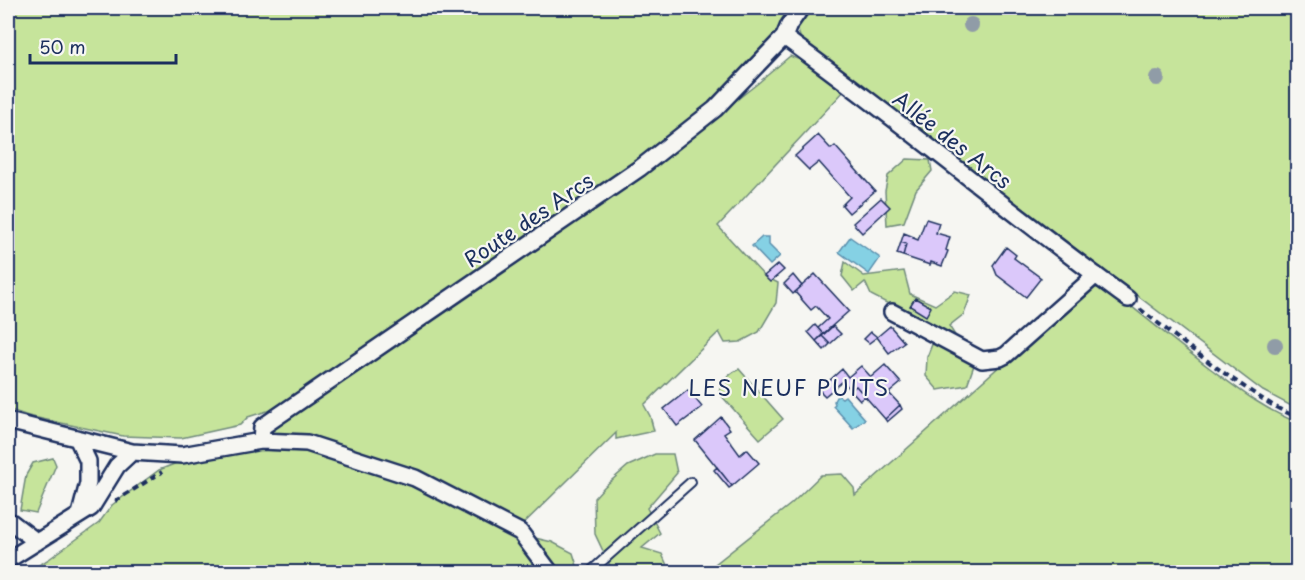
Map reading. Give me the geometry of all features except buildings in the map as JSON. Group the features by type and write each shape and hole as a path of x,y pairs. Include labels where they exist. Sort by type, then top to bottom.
{"street":[{"name":"Route des Arcs","path":"261,441 262,427 640,168 715,109 784,38 789,25 801,8"},
{"name":"Allée des Arcs","path":"784,38 838,76 1128,299"},
{"path":"892,312 982,360 1000,358 1096,275"},
{"path":"8,421 132,452 182,455 261,441 307,443 415,478 520,532 550,573"},
{"path":"76,438 88,461 88,483 80,514"},
{"path":"8,560 91,508 117,466 132,452"},
{"path":"8,521 37,542"}],"lane":[{"path":"590,573 691,482"}],"path":[{"path":"1128,299 1216,369 1268,403 1287,414 1298,417"},
{"path":"106,507 163,471"}],"green space":[{"path":"8,8 791,8 781,28 745,68 681,129 655,164 790,56 808,63 846,89 718,226 764,276 778,283 776,303 759,332 740,342 725,343 719,332 644,405 654,431 616,439 616,433 514,533 552,542 573,553 579,572 28,572 99,523 112,505 159,470 281,422 267,411 248,417 240,425 181,438 123,436 28,416 8,409"},
{"path":"811,8 1297,8 1297,409 1263,391 801,40 797,27"},
{"path":"907,159 930,160 932,171 916,190 904,222 887,225 885,191 888,176"},
{"path":"845,262 864,276 904,271 910,294 935,305 955,291 971,295 964,314 949,326 974,365 967,385 938,390 926,376 927,357 933,342 920,320 871,295 865,282 854,291 842,276"},
{"path":"1101,288 1116,294 1187,351 1242,391 1263,405 1297,422 1297,572 705,572 791,504 821,475 842,474 854,488 855,495 1085,290"},
{"path":"739,369 783,419 760,439 719,393 726,378"},
{"path":"655,454 673,454 677,473 647,508 660,533 642,548 662,554 670,572 613,572 595,534 594,498 628,466"},
{"path":"53,458 56,465 36,513 20,510 26,475 33,463"}],"water":[{"path":"762,237 769,237 769,245 780,256 770,265 752,246"},
{"path":"850,237 880,258 869,274 839,252"},
{"path":"845,396 865,419 853,428 833,406 836,397 842,398"}],"district":[{"name":"LES NEUF PUITS","path":"789,386"}]}
